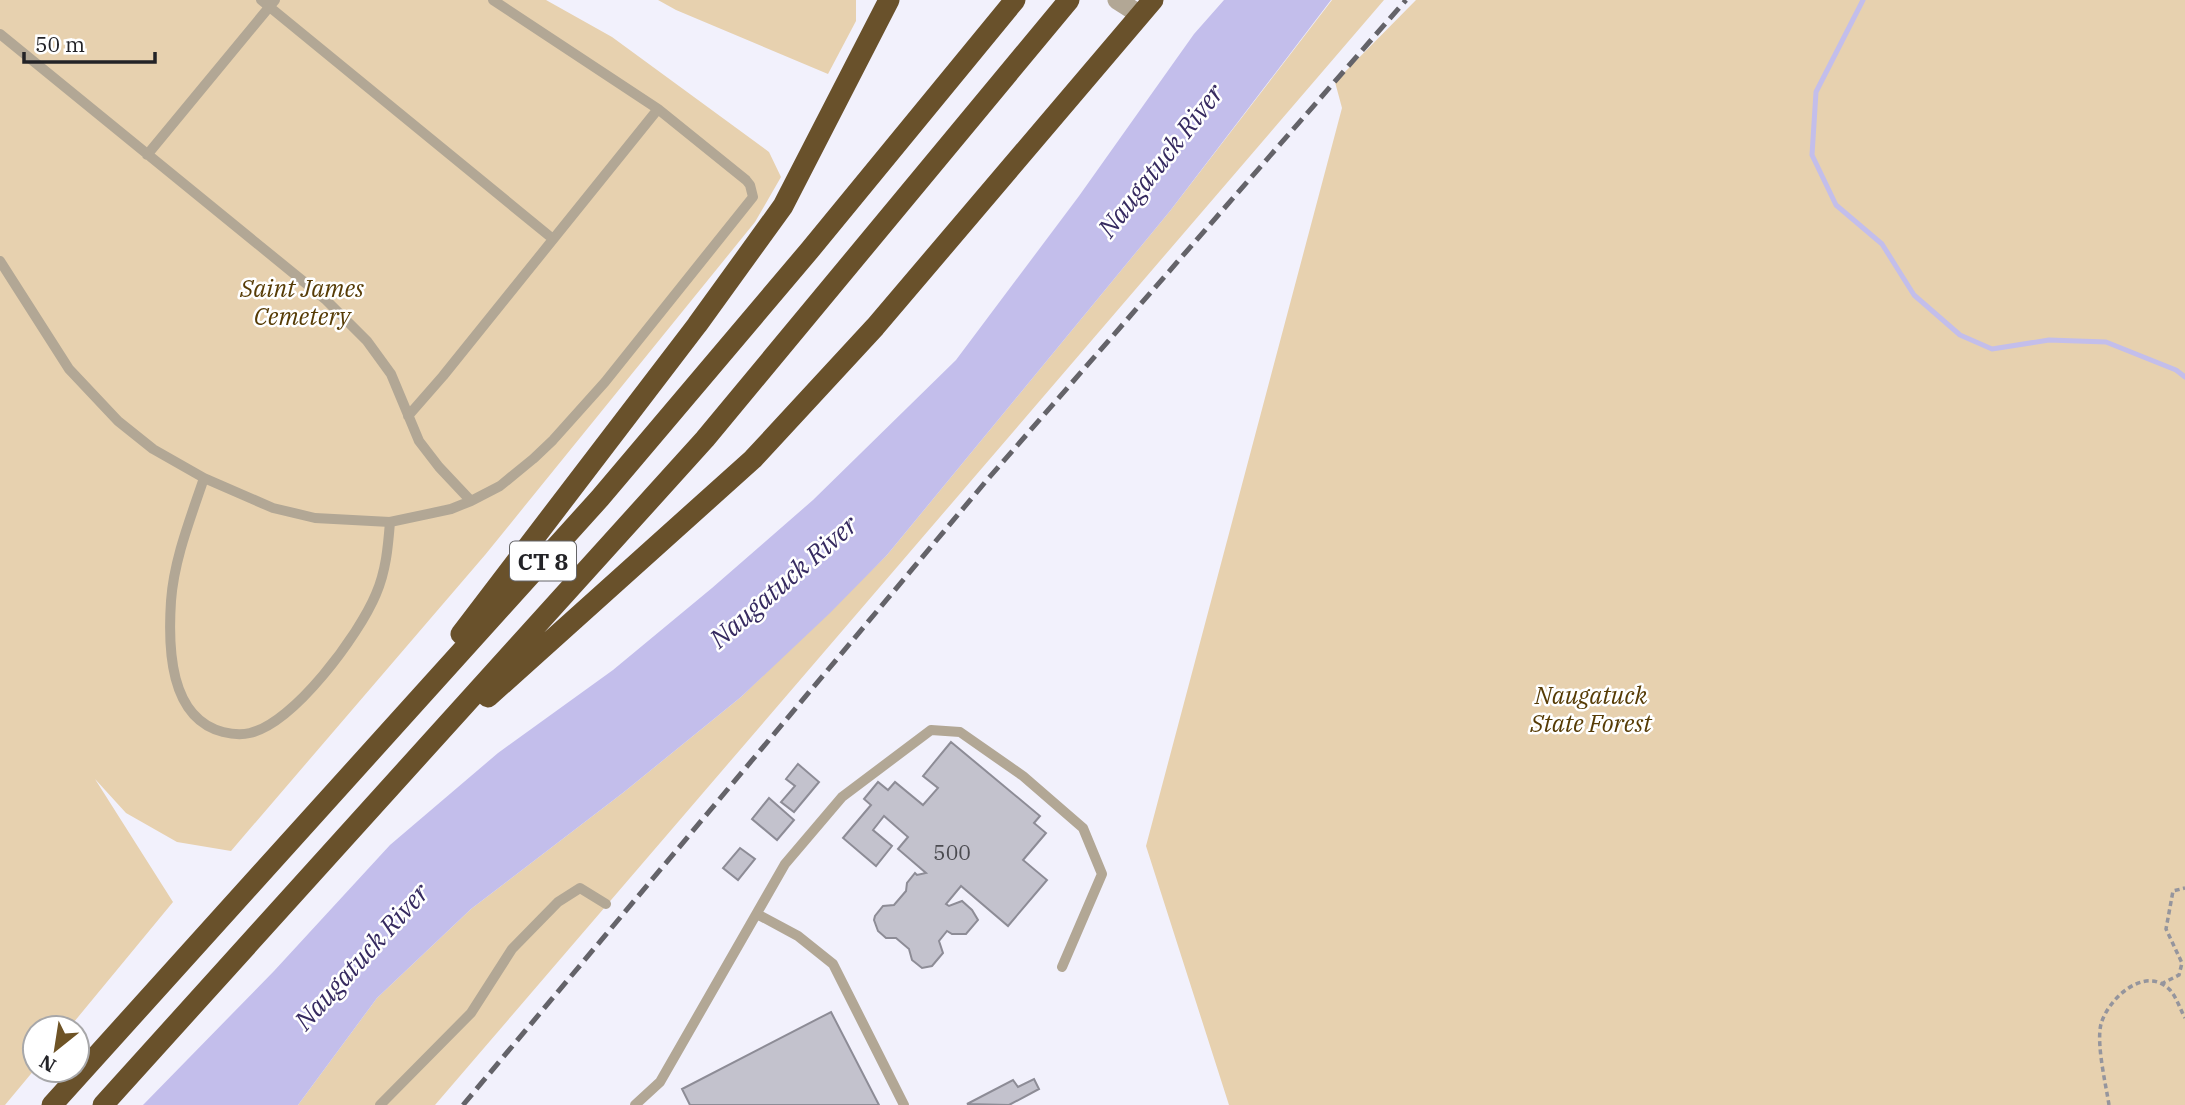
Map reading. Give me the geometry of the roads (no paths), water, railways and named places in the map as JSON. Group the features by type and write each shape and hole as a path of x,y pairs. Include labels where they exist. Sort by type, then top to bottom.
{"highway":[{"path":"364,760 698,325 783,206 889,0"},
{"name":"CT 8","path":"52,1105 600,498 809,251 1014,0"},
{"name":"CT 8","path":"103,1105 705,439 1069,0"},
{"path":"406,771 753,459 875,327 1146,7"}],"street":[{"path":"1116,0 1146,7"}],"lane":[{"path":"0,261 69,369 118,421 153,449 204,478 273,508 315,518 390,522 452,509 500,486 562,430 605,382 751,202 752,191 746,180 658,109 493,0"},
{"path":"147,155 268,2 553,239"},
{"path":"0,34 325,299 367,341 391,374 419,441 471,501"},
{"path":"408,416 658,109"},
{"path":"204,478 173,586 170,625 174,663 180,694 190,712 212,729 231,734 250,733 272,723 294,708 336,658 376,596 387,558 390,522"},
{"path":"635,1105 660,1082 785,864 842,797 931,730 960,732 1023,776 1083,828 1102,874 1062,967"},
{"path":"380,1105 471,1013 512,949 558,902 579,888 606,904"},
{"path":"757,914 798,936 833,964 904,1105"}],"water":[{"name":"Naugatuck River","path":"1224,0 1331,0 1170,211 887,555 741,697 624,792 471,909 377,998 298,1105 143,1105 274,971 390,845 498,753 613,670 712,588 813,500 956,360 1079,196 1194,34"}],"waterway":[{"path":"1863,0 1816,92 1812,155 1836,205 1882,244 1914,295 1960,335 1992,349 2049,340 2106,342 2176,370 2185,377"}],"railway":[{"path":"463,1105 987,480 1406,0"}],"park label":[{"name":"Saint James Cemetery","path":"302,302"},
{"name":"Naugatuck State Forest","path":"1591,709"}]}
